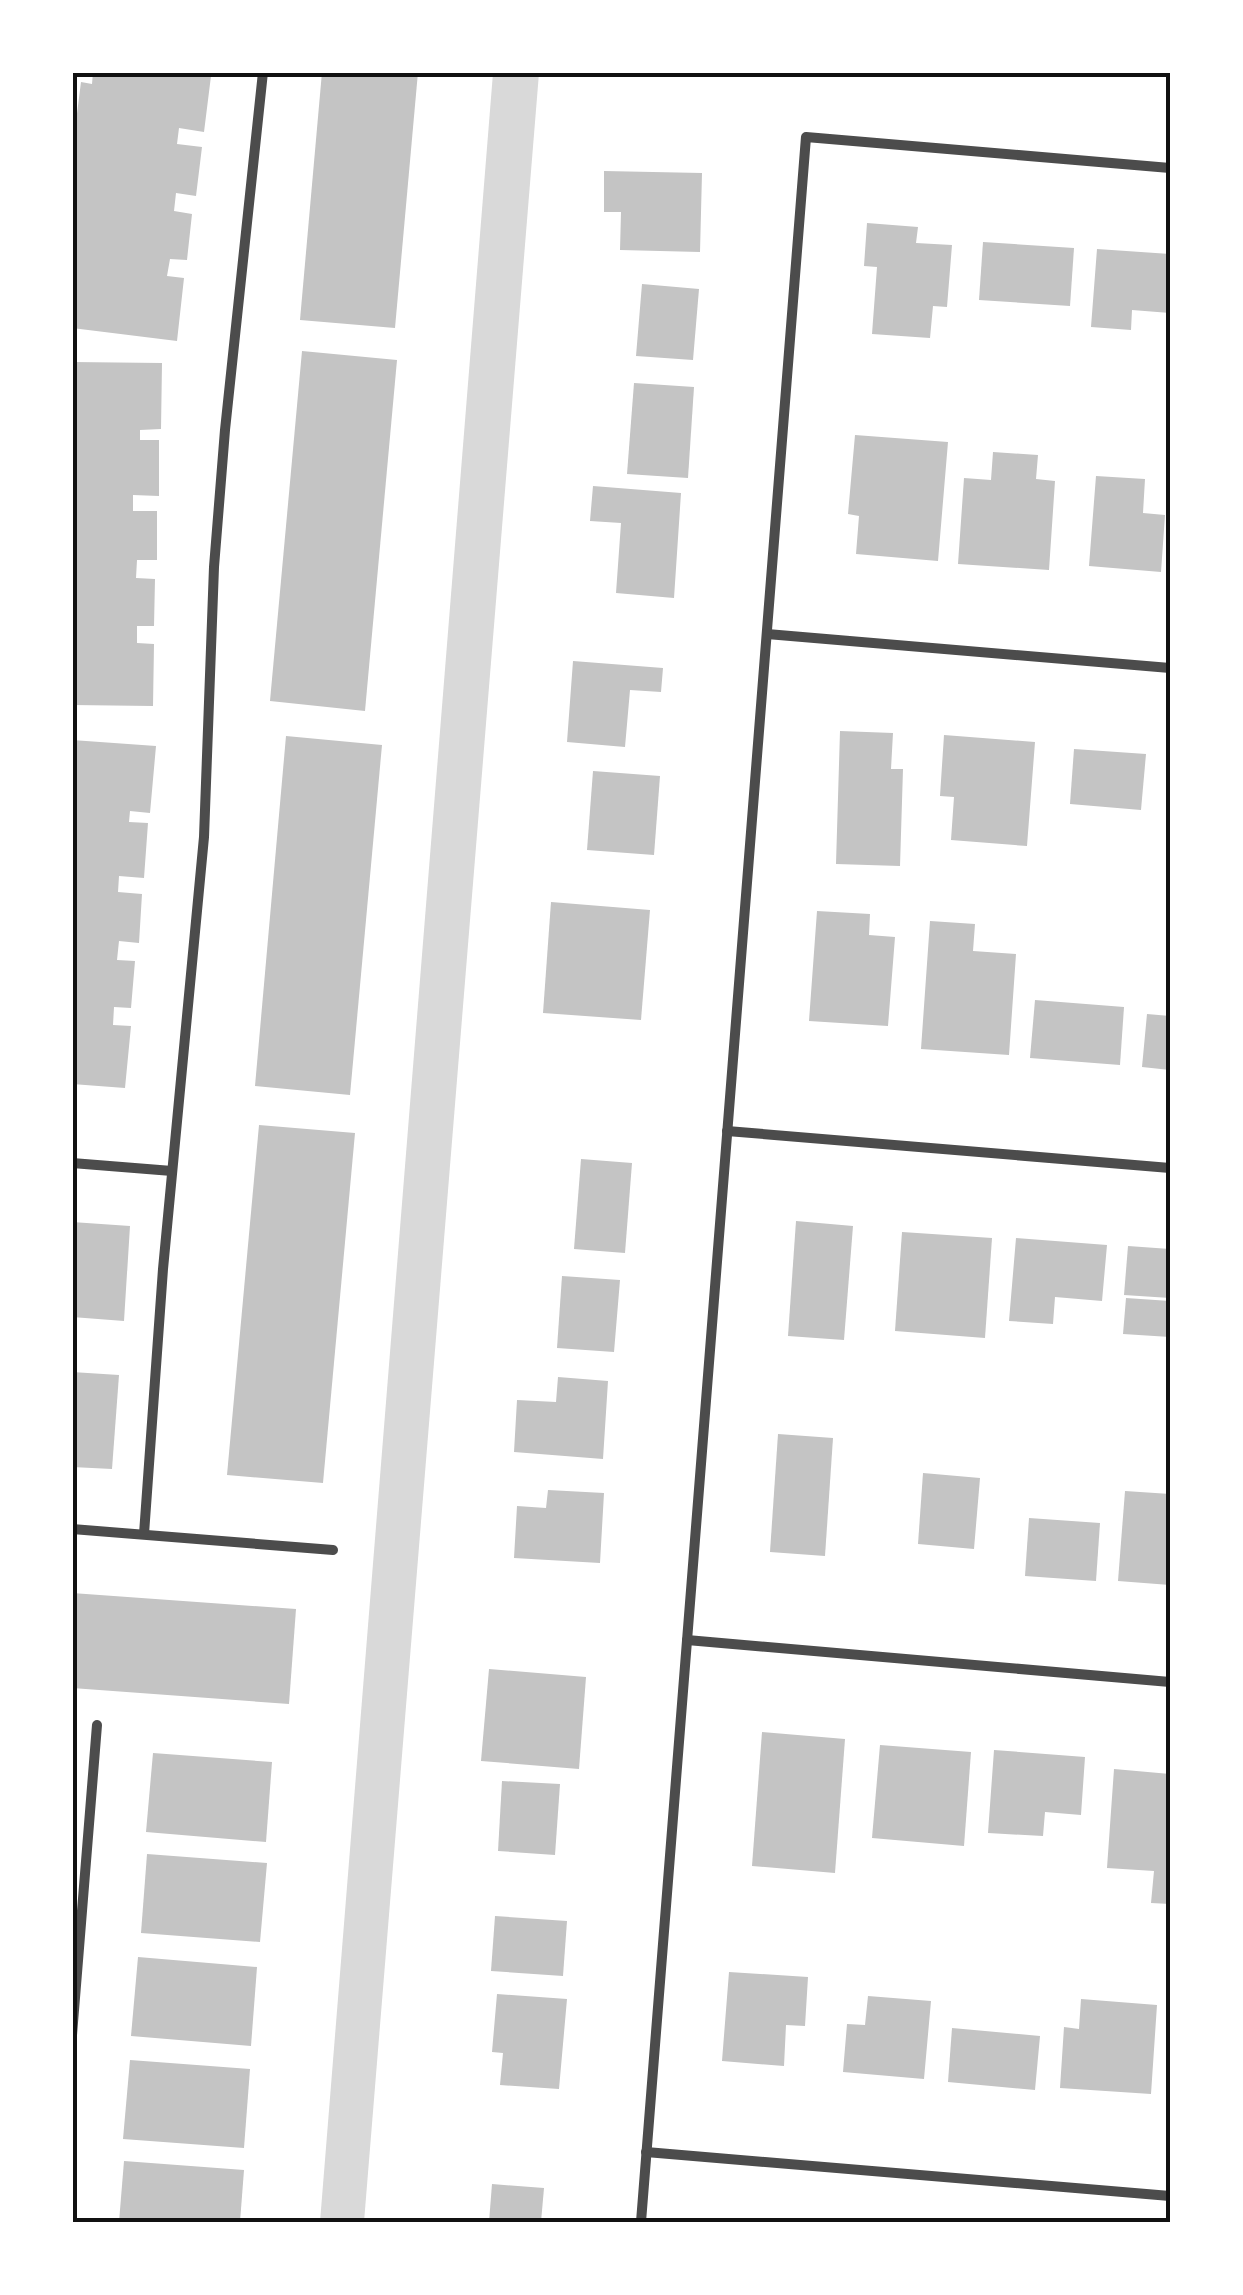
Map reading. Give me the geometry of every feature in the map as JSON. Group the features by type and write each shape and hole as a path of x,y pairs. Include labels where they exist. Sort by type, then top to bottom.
{"street":[{"path":"144,1534 172,1171 204,837 214,567 224,430 263,72"},
{"path":"641,2222 806,136 1170,168"},
{"path":"767,634 1170,668"},
{"path":"727,1131 1170,1168"},
{"path":"72,1163 172,1171"},
{"path":"72,1528 334,1550"},
{"path":"687,1640 1170,1682"},
{"path":"72,2034 76,1932 97,1725"},
{"path":"646,2152 1170,2196"}],"shaded area":[{"path":"493,73 539,73 364,2222 320,2222"}],"building":[{"path":"93,72 192,72 191,75 211,76 204,132 179,128 177,144 202,147 196,196 176,193 174,211 192,214 187,260 170,259 167,276 184,278 177,341 72,328 72,153 81,82 92,84"},
{"path":"322,72 418,72 395,328 300,320"},
{"path":"604,171 702,173 700,252 620,250 621,212 604,212"},
{"path":"867,223 918,227 916,243 952,245 947,307 933,306 930,338 872,334 877,267 864,266"},
{"path":"983,242 1074,248 1070,306 979,300"},
{"path":"1097,249 1170,254 1170,313 1132,310 1131,330 1091,327"},
{"path":"642,284 699,289 693,360 636,356"},
{"path":"302,351 397,360 365,711 270,701"},
{"path":"72,362 162,363 161,429 140,430 140,440 159,440 159,496 133,495 133,511 157,511 157,560 137,560 136,578 155,579 154,626 137,626 137,643 154,644 153,706 72,705"},
{"path":"634,383 694,387 688,478 627,474"},
{"path":"855,435 948,442 938,561 856,554 859,516 848,514"},
{"path":"993,452 1038,455 1036,479 1055,481 1049,570 958,564 964,478 991,480"},
{"path":"1096,476 1145,479 1143,513 1165,515 1161,572 1089,566"},
{"path":"593,486 681,493 674,598 616,593 621,523 590,521"},
{"path":"573,661 663,668 661,692 630,690 625,747 567,742"},
{"path":"840,731 893,733 891,769 903,769 900,866 836,864"},
{"path":"944,735 1035,742 1027,846 951,840 954,797 940,796"},
{"path":"286,736 382,745 350,1095 255,1086"},
{"path":"72,740 156,746 150,813 130,811 129,822 148,823 144,878 119,876 118,892 142,894 139,943 119,941 117,960 135,961 131,1008 114,1007 113,1025 131,1026 125,1088 72,1084"},
{"path":"1074,749 1146,754 1141,810 1070,804"},
{"path":"593,771 660,776 654,855 587,850"},
{"path":"551,902 650,910 641,1020 543,1013"},
{"path":"817,911 870,914 869,935 895,937 888,1026 809,1021"},
{"path":"930,921 975,924 973,951 1016,954 1009,1055 921,1049"},
{"path":"1035,1000 1124,1007 1120,1065 1030,1058"},
{"path":"1147,1014 1170,1016 1170,1070 1142,1067"},
{"path":"259,1125 355,1133 323,1483 227,1475"},
{"path":"581,1159 632,1163 625,1253 574,1249"},
{"path":"796,1221 853,1226 844,1340 788,1336"},
{"path":"72,1222 130,1226 124,1321 72,1317"},
{"path":"902,1232 992,1238 985,1338 895,1331"},
{"path":"1016,1238 1107,1245 1102,1301 1055,1297 1053,1324 1009,1321"},
{"path":"1128,1246 1170,1249 1170,1298 1124,1295"},
{"path":"562,1276 620,1280 614,1352 557,1348"},
{"path":"1126,1298 1170,1301 1170,1337 1123,1334"},
{"path":"72,1372 119,1375 112,1469 72,1467"},
{"path":"558,1377 608,1381 603,1459 514,1452 517,1400 556,1402"},
{"path":"778,1434 833,1438 825,1556 770,1552"},
{"path":"923,1473 980,1478 974,1549 918,1544"},
{"path":"548,1490 604,1493 600,1563 514,1558 517,1506 546,1508"},
{"path":"1125,1491 1170,1494 1170,1585 1118,1581"},
{"path":"1029,1518 1100,1523 1096,1581 1025,1576"},
{"path":"72,1593 296,1609 289,1704 72,1688"},
{"path":"489,1669 586,1677 579,1769 481,1761"},
{"path":"762,1732 845,1739 835,1873 752,1866"},
{"path":"880,1745 971,1752 964,1846 872,1838"},
{"path":"994,1750 1085,1757 1081,1815 1045,1812 1043,1836 988,1833"},
{"path":"153,1753 272,1762 266,1842 146,1832"},
{"path":"1114,1769 1170,1774 1170,1904 1151,1903 1154,1871 1107,1868"},
{"path":"502,1781 560,1784 555,1855 498,1851"},
{"path":"147,1854 267,1863 260,1942 141,1933"},
{"path":"495,1916 567,1921 563,1976 491,1971"},
{"path":"138,1957 257,1967 251,2046 131,2036"},
{"path":"729,1972 808,1977 805,2026 786,2025 784,2066 722,2061"},
{"path":"497,1994 567,1999 559,2089 500,2085 503,2053 492,2052"},
{"path":"868,1996 931,2001 924,2079 843,2072 847,2024 865,2025"},
{"path":"1081,1999 1157,2005 1151,2094 1060,2088 1064,2027 1079,2029"},
{"path":"952,2028 1040,2036 1035,2090 948,2082"},
{"path":"130,2060 250,2069 244,2148 123,2139"},
{"path":"124,2161 244,2170 240,2222 119,2222"},
{"path":"492,2184 544,2188 541,2222 489,2222"}]}
